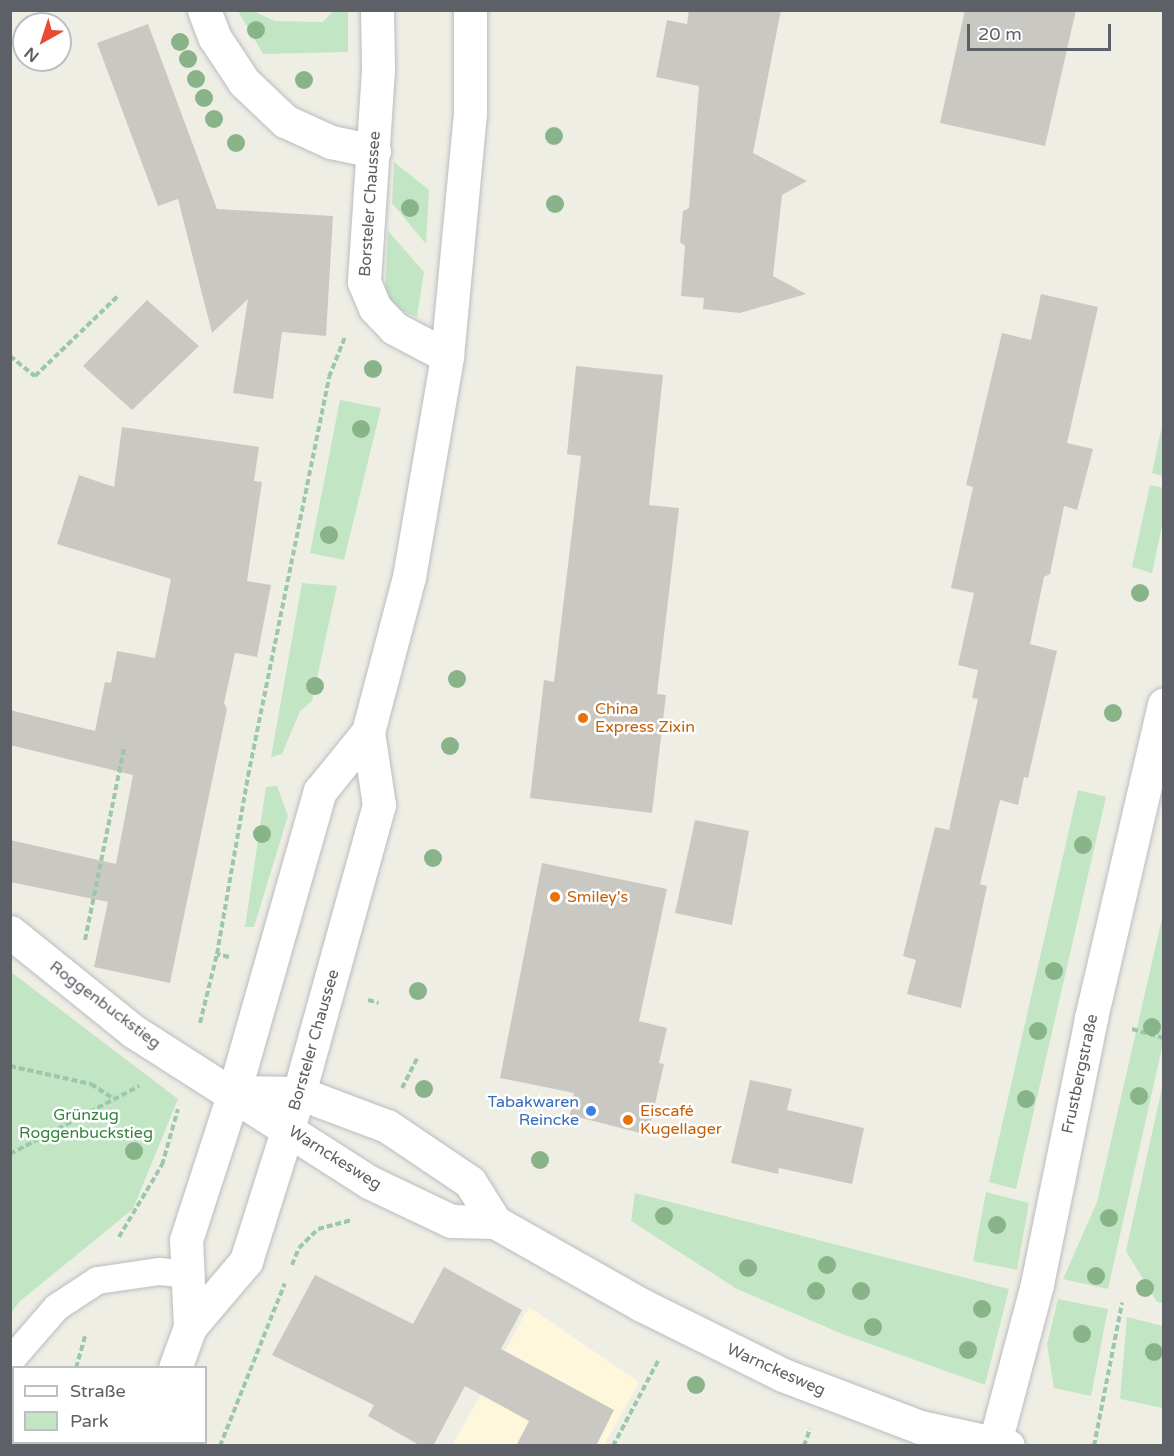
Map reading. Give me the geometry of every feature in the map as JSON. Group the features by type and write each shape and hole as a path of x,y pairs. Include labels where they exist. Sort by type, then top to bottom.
{"street":[{"path":"204,10 215,38 244,82 285,121 331,142 374,151"},
{"name":"Borsteler Chaussee","path":"377,10 374,151 364,282 375,308 394,328 447,356"},
{"name":"Borsteler Chaussee","path":"176,1366 190,1327 246,1261 289,1129 380,805 368,732 409,577 447,356 470,114 470,10"},
{"name":"Frustbergstraße","path":"999,1445 1037,1284 1091,1018 1164,704"},
{"name":"Borsteler Chaussee","path":"190,1327 186,1240 234,1092 320,791 368,732"},
{"name":"Roggenbuckstieg","path":"10,932 133,1031 234,1092"},
{"name":"Warnckesweg","path":"234,1092 369,1182 451,1221 495,1222 678,1324 824,1392 920,1426 999,1445"},
{"name":"Warnckesweg","path":"234,1092 299,1093 387,1126 470,1182 495,1222"}],"lane":[{"path":"10,1360 56,1307 97,1280 159,1271 188,1274"}],"path":[{"path":"116,1241 162,1165 182,1062 217,954 248,776 328,377 364,282"},
{"path":"10,356 35,376 119,295"},
{"path":"76,984 124,748"},
{"path":"217,954 237,959"},
{"path":"396,1099 417,1059"},
{"path":"10,1154 182,1062"},
{"path":"10,1066 91,1084 114,1099"},
{"path":"220,1446 299,1248 318,1229 351,1221 356,1214"},
{"path":"1094,1446 1122,1303"},
{"path":"613,1446 678,1324"}],"shaded area":[{"path":"529,1307 639,1382 604,1445 452,1446"}],"green space":[{"path":"238,11 253,11 275,21 323,22 333,11 348,11 348,52 263,54"},
{"path":"394,162 429,190 426,244 392,203"},
{"path":"388,231 424,272 417,317 397,309 385,294"},
{"path":"340,400 381,408 344,560 310,553"},
{"path":"1163,421 1163,476 1152,473"},
{"path":"1150,485 1164,488 1163,521 1152,573 1132,567"},
{"path":"302,583 337,586 312,701 300,711 282,754 271,757"},
{"path":"277,786 288,816 254,927 245,927 266,787"},
{"path":"1078,790 1106,797 1016,1189 989,1182"},
{"path":"1163,914 1163,1043 1108,1289 1063,1279 1097,1202"},
{"name":"Grünzug Roggenbuckstieg","path":"11,972 178,1099 133,1209 19,1302 11,1313"},
{"path":"1163,1083 1163,1303 1157,1302 1126,1251"},
{"path":"986,1192 1029,1203 1017,1270 973,1261"},
{"path":"635,1193 1009,1289 985,1385 845,1335 737,1289 631,1221"},
{"path":"1058,1299 1108,1309 1091,1396 1054,1388 1047,1344"},
{"path":"1127,1317 1163,1326 1163,1408 1120,1399"}],"building":[{"path":"689,10 781,10 753,153 807,181 782,195 773,276 806,294 740,313 703,309 704,298 681,296 685,246 680,242 683,211 689,208 699,86 656,77 667,20 687,24"},
{"path":"965,10 1076,10 1045,146 940,123"},
{"path":"148,24 217,209 333,216 326,336 282,332 273,399 233,393 248,299 212,333 178,199 158,206 97,43"},
{"path":"1041,294 1098,307 1067,443 1093,449 1077,510 1064,506 1050,574 1044,577 1030,644 1057,651 1028,778 1024,777 1018,805 1000,800 980,884 987,886 961,1008 907,994 916,960 903,956 935,827 949,830 978,699 972,698 978,670 958,665 974,593 951,588 973,487 966,485 1002,333 1031,340"},
{"path":"147,300 199,346 132,410 83,366"},
{"path":"576,366 663,375 649,505 679,508 657,694 666,695 652,813 530,798 544,680 554,682 581,456 567,454"},
{"path":"122,427 259,447 254,481 262,482 247,581 271,585 257,657 235,653 224,703 227,709 170,983 94,967 108,902 10,882 10,840 116,864 133,775 10,745 10,710 95,731 105,682 111,683 117,651 155,658 171,579 57,544 79,475 114,487"},
{"path":"695,820 749,831 732,925 675,913"},
{"path":"542,863 667,889 639,1021 667,1028 659,1063 664,1064 648,1135 570,1115 574,1093 500,1078"},
{"path":"750,1080 792,1089 787,1110 864,1128 852,1184 779,1168 778,1174 731,1163"},
{"path":"444,1267 522,1310 501,1349 614,1410 596,1446 516,1446 529,1421 465,1386 433,1446 421,1446 368,1416 374,1405 272,1355 315,1275 413,1324"}],"place":[{"name":"China Express Zixin","path":"583,718"},
{"name":"Smiley's","path":"555,897"},
{"name":"Tabakwaren Reincke","path":"591,1111"},
{"name":"Eiscafé Kugellager","path":"628,1120"}]}
